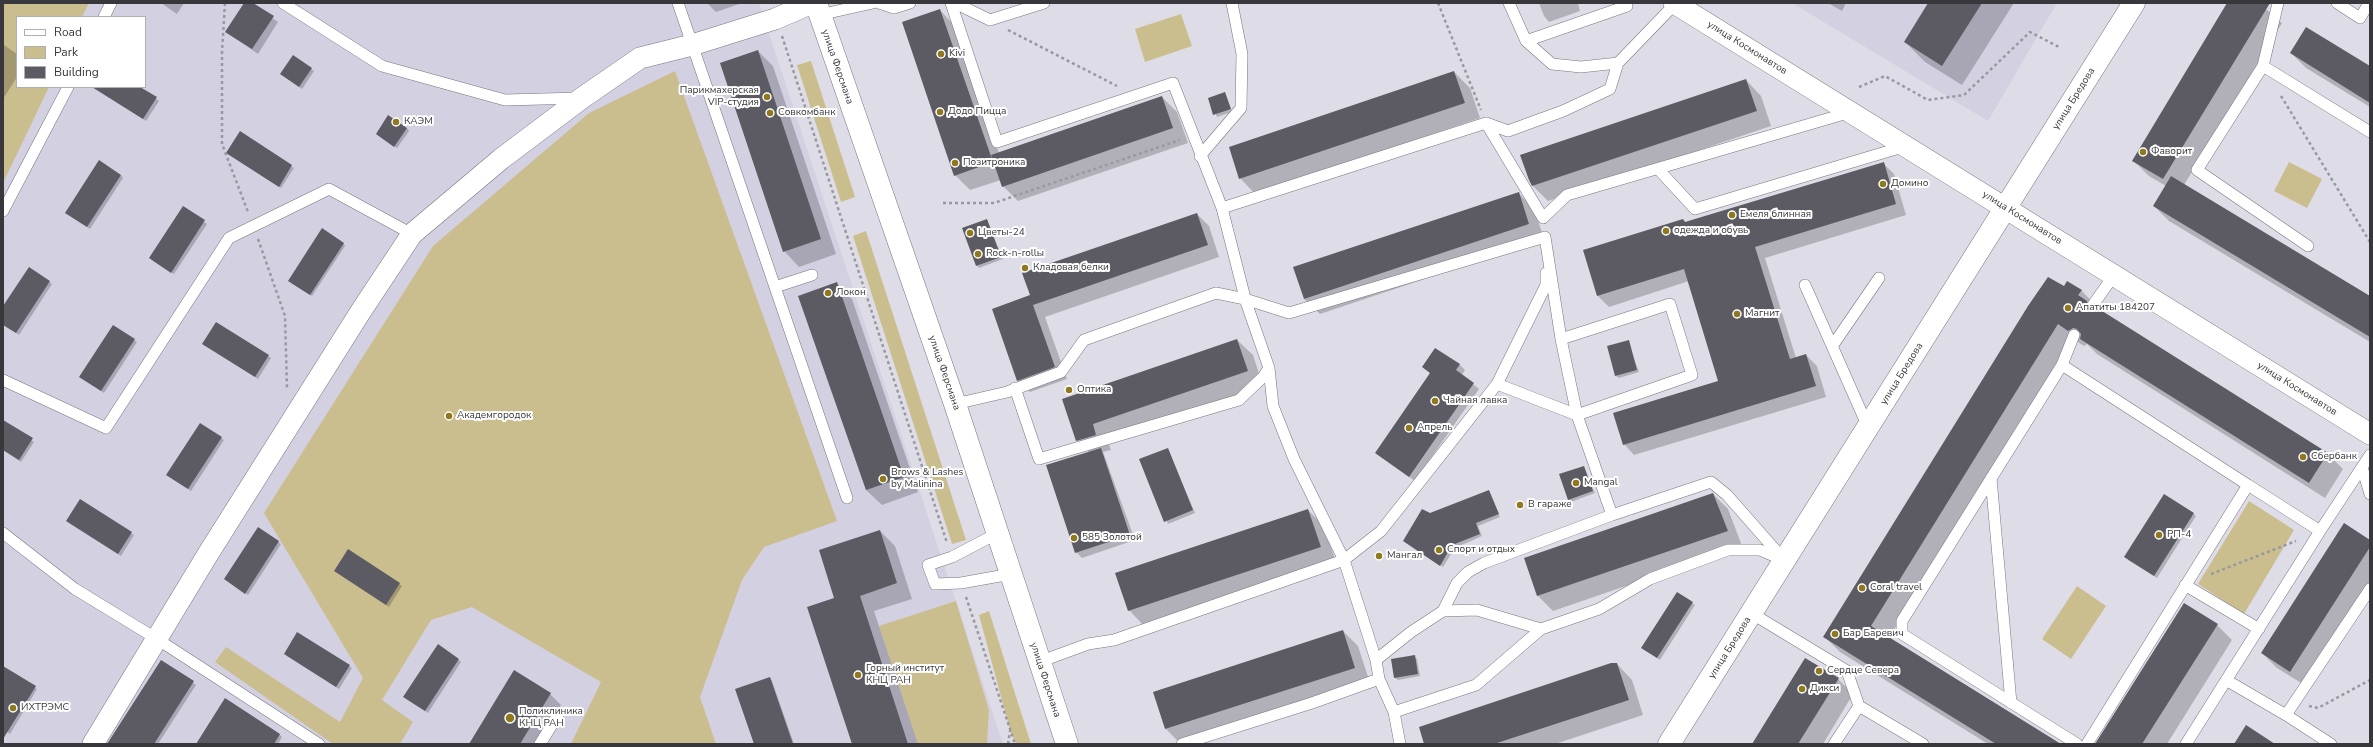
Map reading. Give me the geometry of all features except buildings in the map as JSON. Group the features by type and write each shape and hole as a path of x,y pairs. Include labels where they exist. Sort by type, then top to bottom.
{"street":[{"name":"улица Бредова","path":"1669,744 1869,428 2134,3"},
{"name":"улица Космонавтов","path":"1675,4 2370,434"},
{"path":"93,744 208,554 361,311 412,234 502,158 582,98 640,58 692,45 816,7"},
{"name":"улица Ферсмана","path":"816,7 998,533 1038,662 1067,744"}],"lane":[{"path":"104,16 111,3"},
{"path":"283,3 382,66 505,100 582,98"},
{"path":"678,3 847,498"},
{"path":"816,7 873,3"},
{"path":"879,3 893,6 910,3"},
{"path":"951,3 997,142 1133,95 1173,83 1192,136 1222,208 1245,299 1269,368 1273,406 1294,459 1344,560 1376,660 1380,679 1394,712 1398,744"},
{"path":"955,3 990,20 1044,3"},
{"path":"1200,156 1241,108 1242,54 1232,3"},
{"path":"1509,3 1526,41 1552,64 1581,67 1618,63"},
{"path":"1526,41 1627,6 1626,3"},
{"path":"2278,3 2262,66 2197,170 2308,246"},
{"path":"2337,3 2360,18 2369,3"},
{"path":"1222,208 1486,123 1508,131 1563,111 1610,89 1618,63 1675,4"},
{"path":"2262,66 2370,132"},
{"path":"3,212 67,88"},
{"path":"1543,218 1567,195 1659,170 1851,112"},
{"path":"1038,662 1088,644 1114,640 1344,560 1381,531 1497,384 1546,284 1543,218 1486,123"},
{"path":"1659,170 1695,209 1906,146"},
{"path":"3,380 106,428 229,238 329,189 412,234"},
{"path":"954,404 1015,388 1061,372 1084,340 1216,294 1245,299 1289,313 1544,237"},
{"path":"1544,237 1561,339 1577,415 1612,515"},
{"path":"775,287 812,275"},
{"path":"2093,305 2114,275"},
{"path":"1833,345 1879,278"},
{"path":"1805,285 1869,428"},
{"path":"1497,384 1577,415 1692,375 1670,304 1561,339"},
{"path":"2074,335 2062,365 1902,621 1902,634 2077,744"},
{"path":"2062,365 2320,531"},
{"path":"1015,388 1038,459 1239,400 1263,377 1269,368"},
{"path":"2186,744 2320,531 2370,455"},
{"path":"2362,467 2370,494"},
{"path":"1991,478 2011,703"},
{"path":"1376,660 1411,632 1443,610 1457,583 1468,572 1484,563 1612,515 1711,482 1728,495 1785,561"},
{"path":"2087,744 2248,485"},
{"path":"3,533 75,590 157,639 319,744"},
{"path":"998,533 952,557 928,565 935,584 961,583 1011,574"},
{"path":"1394,712 1476,685 1541,629 1599,609 1650,579 1728,550 1760,550 1785,561"},
{"path":"2185,585 2259,629"},
{"path":"2286,715 2370,589"},
{"path":"1443,610 1477,610 1541,629"},
{"path":"1752,614 1847,671 1859,706 1923,744"},
{"path":"1188,743 1312,703 1380,679"},
{"path":"2226,680 2286,715 2331,744"},
{"path":"1834,744 1859,706"},
{"path":"540,744 558,715"}],"path":[{"path":"1438,3 1486,123"},
{"path":"775,19 795,71 952,557"},
{"path":"990,20 1133,95"},
{"path":"1859,87 1885,76 1928,100 1964,95 2030,32 2061,48"},
{"path":"2279,93 2370,242"},
{"path":"943,203 994,203 1192,136"},
{"path":"2185,585 2320,531"},
{"path":"961,583 1015,744"},
{"path":"2295,702 2318,708 2370,680"},
{"path":"1008,744 1010,730"}],"shaded area":[{"name":"Академгородок","path":"3,3 759,3 1003,744 3,744"},
{"path":"1792,3 2057,3 1988,121"}],"green space":[{"path":"3,3 89,3 82,16 16,16 16,88 49,88 3,183"},
{"path":"1181,14 1192,46 1145,62 1135,29"},
{"path":"811,61 855,197 841,202 797,65"},
{"path":"675,71 837,521 764,547 742,580 700,697 716,744 571,744 601,682 472,607 431,620 382,700 413,722 400,744 333,744 215,662 226,647 340,722 363,678 264,513 433,246 589,113"},
{"path":"2289,162 2322,179 2307,208 2274,191"},
{"path":"866,231 966,540 952,544 853,236"},
{"path":"2249,501 2294,530 2244,614 2198,584"},
{"path":"2077,586 2106,606 2071,659 2042,639"},
{"path":"956,601 989,710 987,744 918,744 879,626"},
{"path":"989,611 1031,744 1016,744 1010,730 979,615"}],"place":[{"name":"Kivi","path":"941,54"},
{"name":"Парикмахерская VIP-студия","path":"767,97"},
{"name":"Додо Пицца","path":"940,112"},
{"name":"Совкомбанк","path":"770,113"},
{"name":"КАЭМ","path":"396,122"},
{"name":"Фаворит","path":"2143,152"},
{"name":"Позитроника","path":"955,163"},
{"name":"Домино","path":"1883,184"},
{"name":"Емеля блинная","path":"1732,215"},
{"name":"одежда и обувь","path":"1666,231"},
{"name":"Цветы-24","path":"970,233"},
{"name":"Rock-n-rollы","path":"978,254"},
{"name":"Кладовая белки","path":"1025,268"},
{"name":"Локон","path":"828,293"},
{"name":"Апатиты 184207","path":"2068,308"},
{"name":"Магнит","path":"1737,314"},
{"name":"Оптика","path":"1069,390"},
{"name":"Чайная лавка","path":"1435,401"},
{"name":"Академгородок","path":"449,416"},
{"name":"Апрель","path":"1409,428"},
{"name":"Сбербанк","path":"2303,457"},
{"name":"Brows & Lashes by Malinina","path":"883,479"},
{"name":"Mangal","path":"1576,483"},
{"name":"В гараже","path":"1520,505"},
{"name":"РП-4","path":"2159,535"},
{"name":"585 Золотой","path":"1074,538"},
{"name":"Спорт и отдых","path":"1439,550"},
{"name":"Мангал","path":"1379,556"},
{"name":"Coral travel","path":"1862,588"},
{"name":"Бар Баревич","path":"1835,634"},
{"name":"Сердце Севера","path":"1819,671"},
{"name":"Горный институт КНЦ РАН","path":"858,675"},
{"name":"Дикси","path":"1802,689"},
{"name":"ИХТРЭМС","path":"13,708"},
{"name":"Поликлиника КНЦ РАН","path":"510,718"}]}
